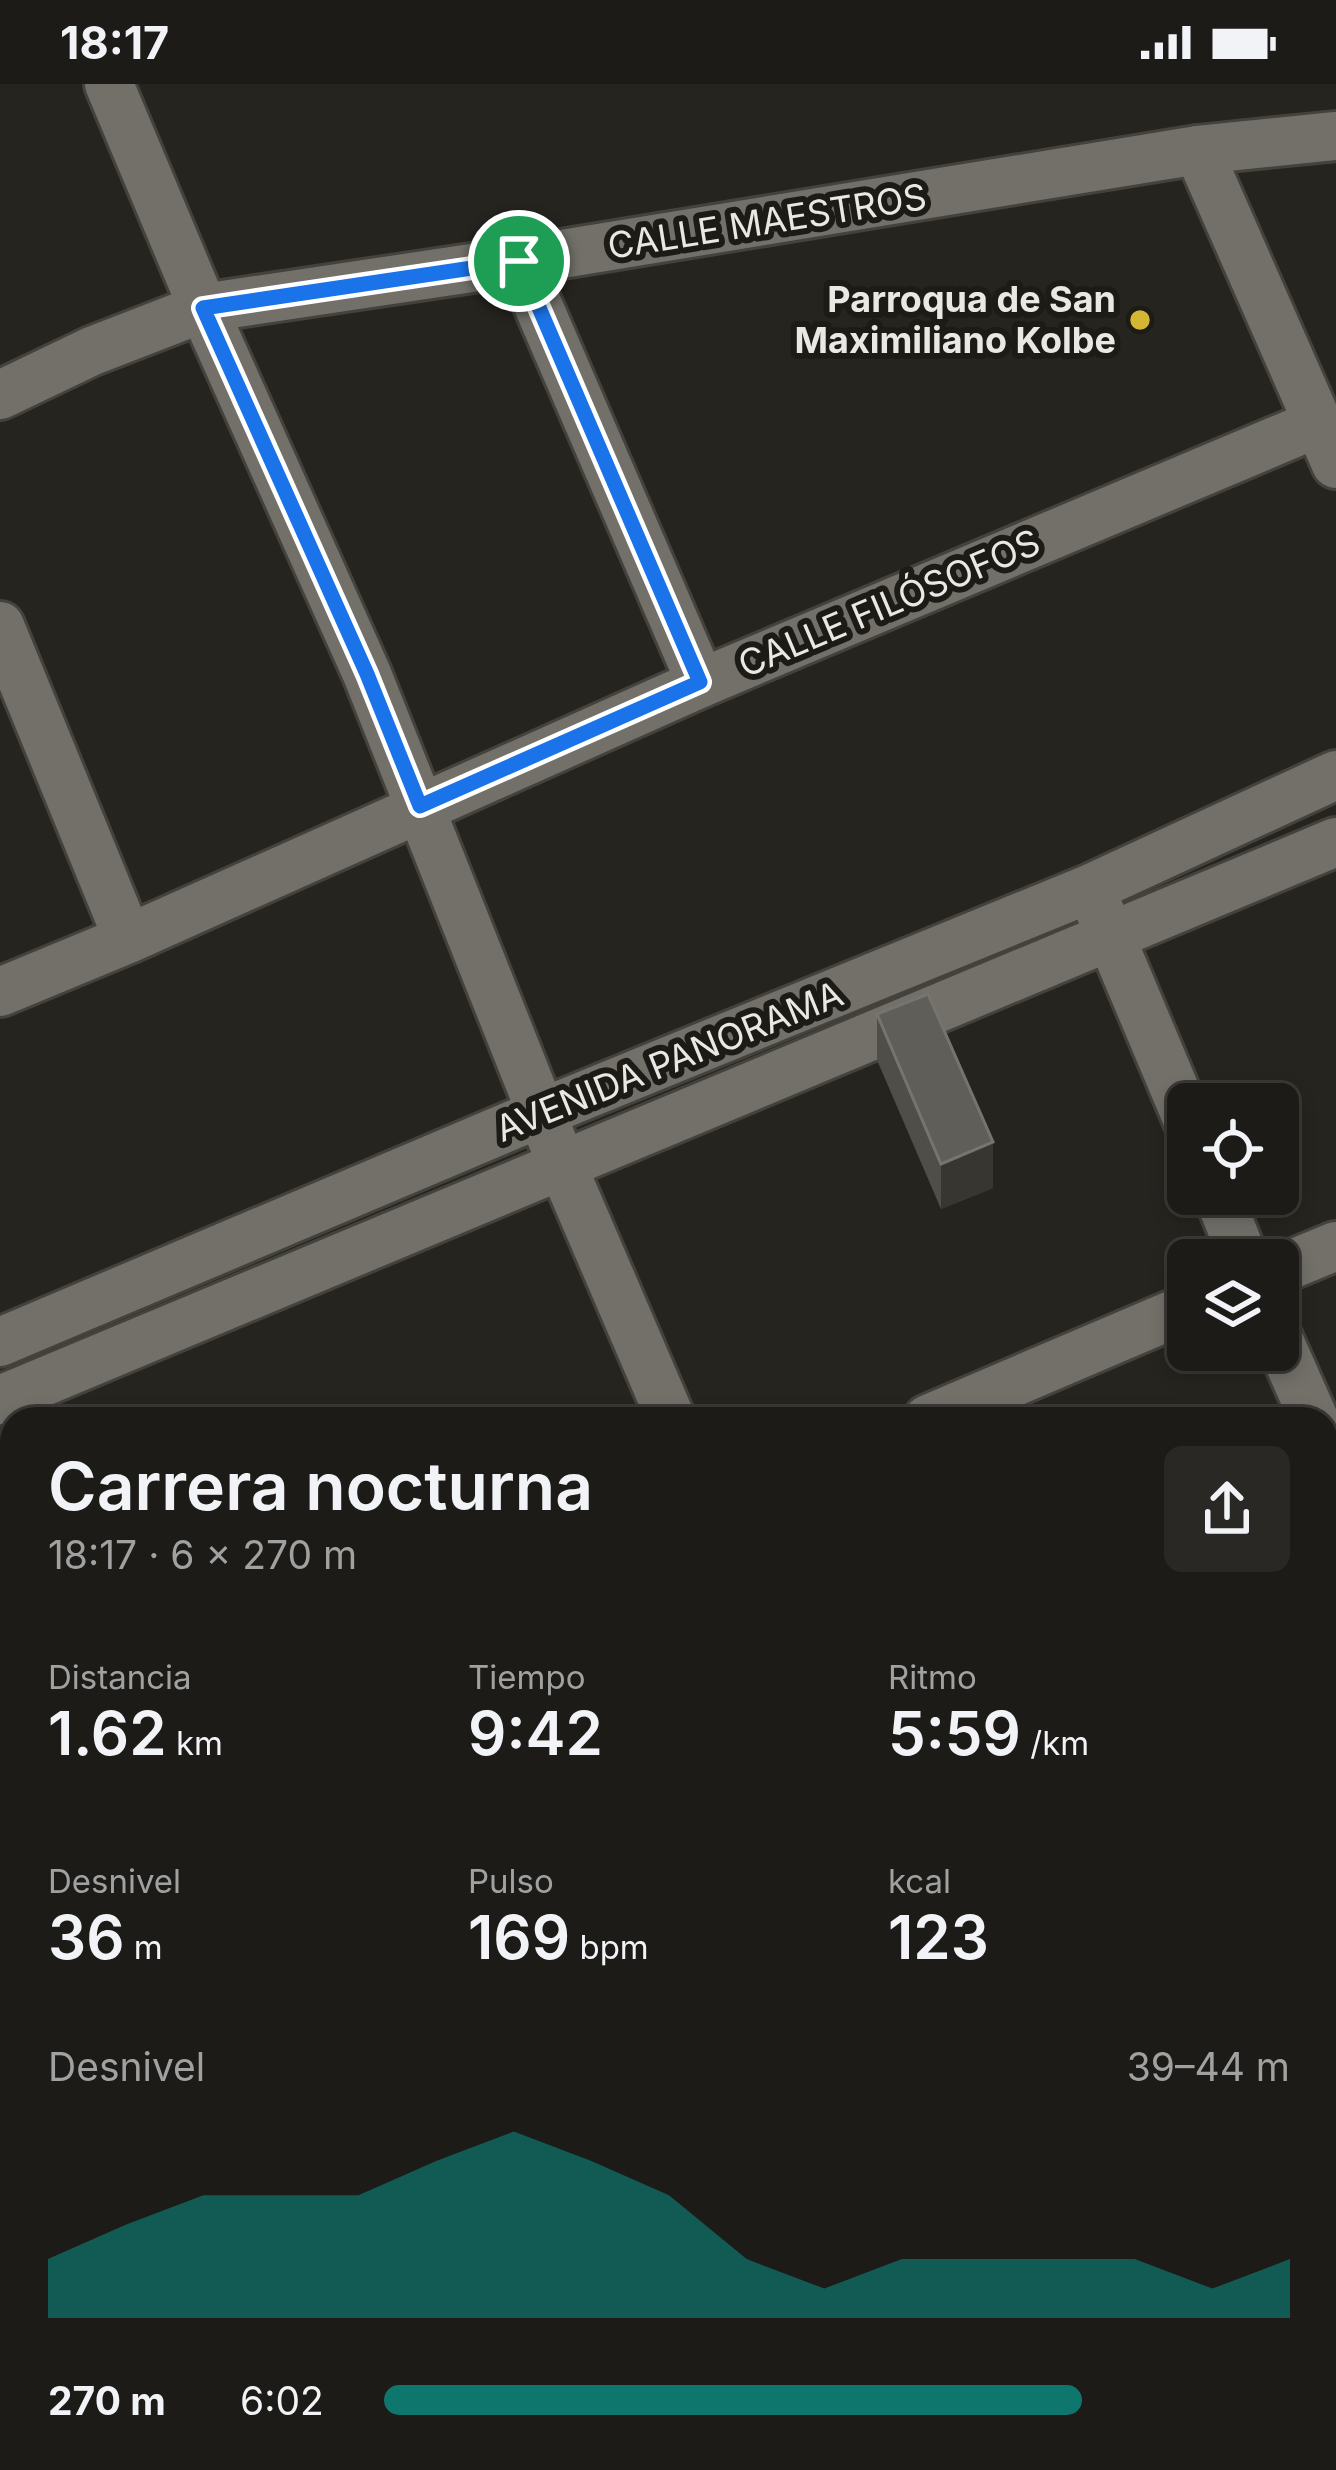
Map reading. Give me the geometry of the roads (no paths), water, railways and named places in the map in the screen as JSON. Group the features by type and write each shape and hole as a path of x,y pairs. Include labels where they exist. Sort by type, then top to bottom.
{"street":[{"path":"109,84 203,308 367,674 562,1165 666,1407"},
{"name":"CALLE MAESTROS","path":"0,395 92,351 203,308 1198,150 1336,136"},
{"path":"1198,150 1327,443"},
{"path":"519,261 700,682"},
{"name":"CALLE FILÓSOFOS","path":"0,992 700,682 1327,443"},
{"path":"4,646 128,939"},
{"name":"AVENIDA PANORAMA","path":"0,1342 541,1113 1089,889 1336,775"},
{"name":"AVENIDA PANORAMA","path":"0,1400 1336,842"},
{"path":"1089,889 1173,1083"},
{"path":"1299,1261 1336,1246"},
{"path":"956,1407 1167,1316"},
{"path":"1293,1371 1309,1407"}],"place":[{"name":"Parroqua de San Maximiliano Kolbe","path":"1140,320"}]}
